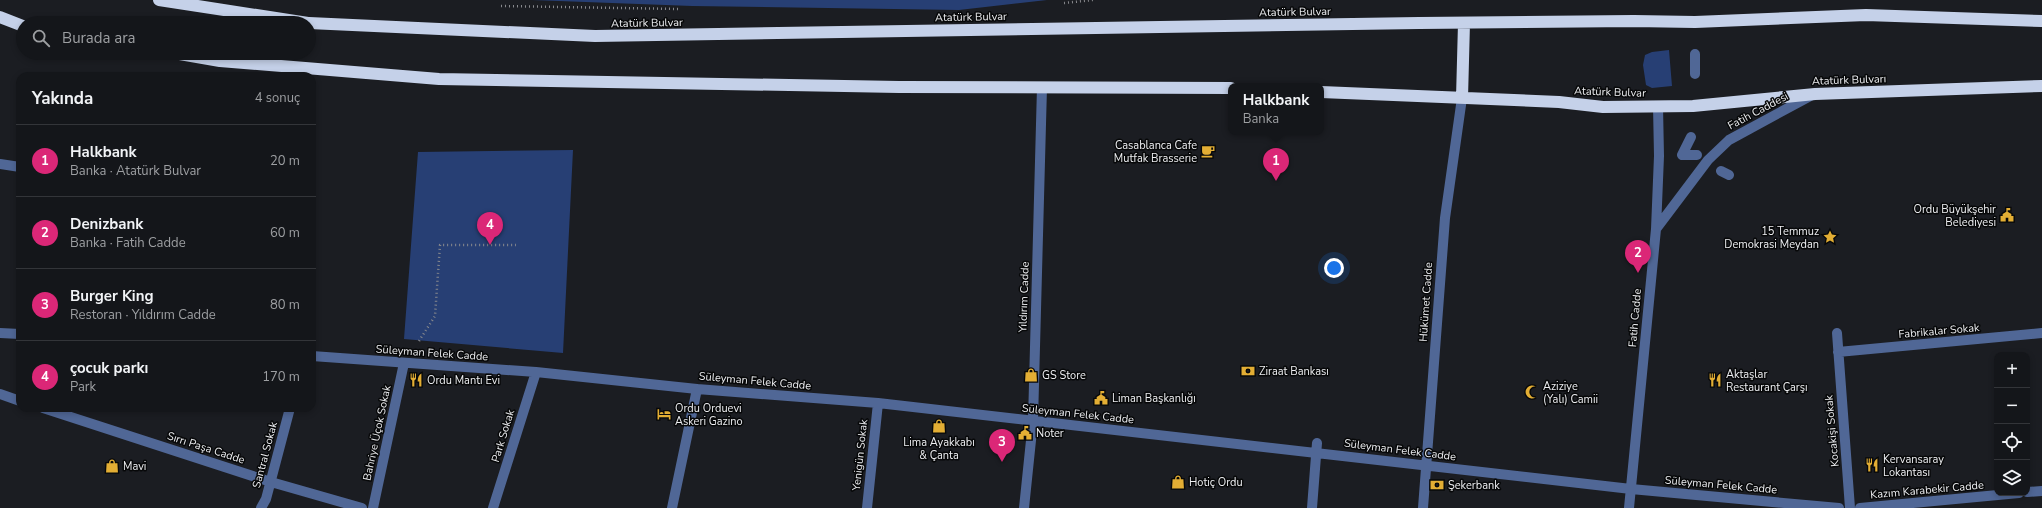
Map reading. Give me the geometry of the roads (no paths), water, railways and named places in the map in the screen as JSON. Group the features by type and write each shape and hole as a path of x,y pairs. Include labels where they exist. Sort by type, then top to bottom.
{"highway":[{"name":"Atatürk Bulvar","path":"159,0 263,16"},
{"name":"Atatürk Bulvar","path":"316,23 595,36 1464,23 1634,21 1695,22 1866,15 2042,21"},
{"path":"0,18 16,24"},
{"path":"1462,98 1464,23"},
{"path":"214,60 440,79 898,87 1228,88"},
{"name":"Atatürk Bulvarı","path":"1658,106 1693,106 1815,94 2042,86"},
{"name":"Atatürk Bulvar","path":"1324,92 1462,98 1603,107 1658,106"}],"street":[{"path":"1695,54 1695,74"},
{"name":"Yıldırım Cadde","path":"1024,508 1033,421 1042,87"},
{"name":"Fatih Caddesi","path":"1656,228 1708,160 1729,140 1815,94"},
{"name":"Hükümet Cadde","path":"1422,508 1445,218 1462,98"},
{"name":"Fatih Cadde","path":"1629,508 1656,228 1659,156 1658,106"},
{"path":"1691,137 1682,155 1697,155"},
{"path":"0,164 16,166"},
{"path":"0,333 16,334"},
{"name":"Kocakişi Sokak","path":"1837,333 1850,508"},
{"name":"Fabrikalar Sokak","path":"1838,352 2042,333"},
{"name":"Süleyman Felek Cadde","path":"316,356 536,372 697,389 878,404 1033,421 1317,447 1426,466 1631,489 1727,503 1839,508"},
{"name":"Bahriye Üçok Sokak","path":"373,508 404,363"},
{"name":"Park Sokak","path":"494,508 536,372"},
{"path":"672,508 697,389"},
{"path":"0,394 16,400"},
{"name":"Yenigün Sokak","path":"867,508 878,404"},
{"name":"Sırrı Paşa Cadde","path":"54,412 271,482 362,508"},
{"name":"Santral Sokak","path":"261,508 266,499 271,482 289,412"},
{"path":"1312,508 1317,447"},
{"path":"2030,492 2042,491"},
{"name":"Kazım Karabekir Cadde","path":"1860,508 1994,495"}],"place":[{"name":"Casablanca Cafe Mutfak Brasserie","path":"1208,151"},
{"name":"Halkbank","path":"1276,181"},
{"name":"Ordu Büyükşehir Belediyesi","path":"2007,215"},
{"name":"15 Temmuz Demokrasi Meydan","path":"1830,237"},
{"name":"çocuk parkı","path":"490,245"},
{"name":"Denizbank","path":"1638,273"},
{"name":"Ziraat Bankası","path":"1248,371"},
{"name":"GS Store","path":"1031,375"},
{"name":"Ordu Mantı Evi","path":"416,380"},
{"name":"Aktaşlar Restaurant Çarşı","path":"1715,380"},
{"name":"Aziziye (Yalı) Camii","path":"1532,392"},
{"name":"Liman Başkanlığı","path":"1101,398"},
{"name":"Ordu Orduevi Askeri Gazino","path":"664,414"},
{"name":"Lima Ayakkabı & Çanta","path":"939,426"},
{"name":"Noter","path":"1025,433"},
{"name":"Burger King","path":"1002,462"},
{"name":"Kervansaray Lokantası","path":"1872,465"},
{"name":"Mavi","path":"112,466"},
{"name":"Hotiç Ordu","path":"1178,482"},
{"name":"Şekerbank","path":"1437,485"}]}
